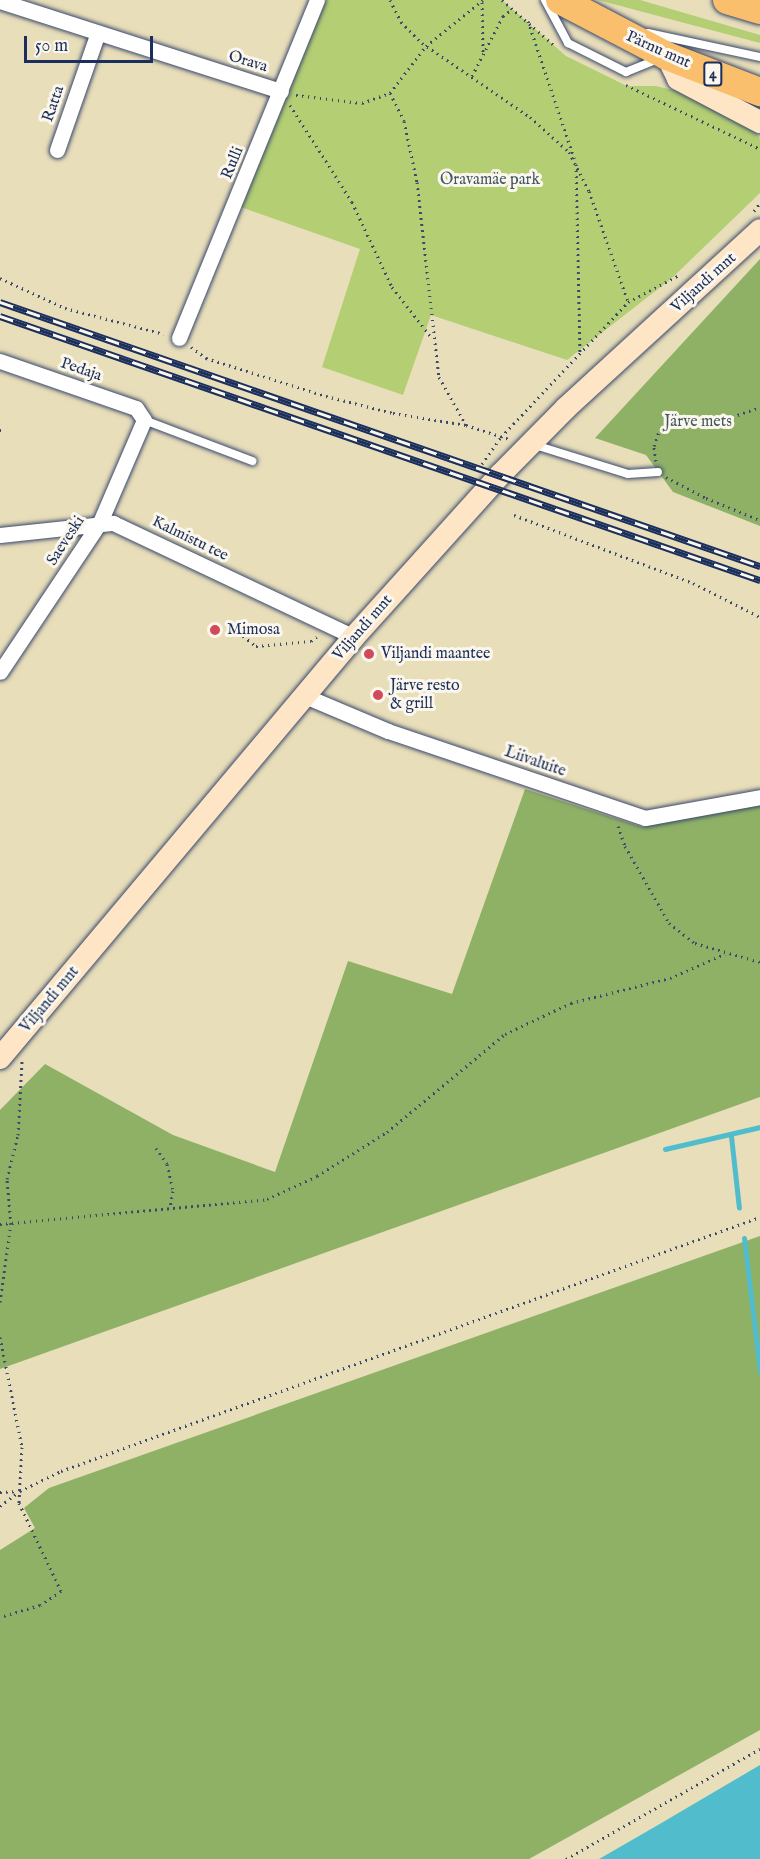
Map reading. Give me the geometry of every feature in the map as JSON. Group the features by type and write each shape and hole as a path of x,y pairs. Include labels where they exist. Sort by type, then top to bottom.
{"highway":[{"name":"Pärnu mnt","path":"560,0 600,24 667,56 760,92"},
{"path":"727,0 760,10"}],"main road":[{"path":"667,56 678,79 760,122"},
{"name":"Viljandi mnt","path":"11,1059 354,637 531,443 756,228"}],"street":[{"name":"Rulli","path":"179,338 317,0"},
{"name":"Orava","path":"0,1 97,35 281,91"},
{"name":"Ratta","path":"57,150 97,35"},
{"name":"Pedaja","path":"0,361 136,408 144,420"},
{"name":"Saeveski","path":"0,672 100,522 144,420"},
{"name":"Kalmistu tee","path":"0,535 100,522 128,528 354,637"},
{"name":"Liivaluite","path":"305,696 388,731 645,818 760,797"}],"lane":[{"path":"545,0 567,43 626,72 667,56"},
{"path":"600,24 760,57"},
{"path":"144,420 252,461"},
{"path":"531,443 628,474 658,472"}],"path":[{"path":"390,0 409,32 530,117 575,160 580,353"},
{"path":"281,91 362,103 390,93 426,46 482,0"},
{"path":"482,0 483,54"},
{"path":"472,76 503,16 513,9"},
{"path":"528,21 575,160 628,302"},
{"path":"281,91 352,202 392,286 432,340"},
{"path":"390,93 404,121 417,182 432,340 439,377 466,425"},
{"path":"756,228 760,203"},
{"path":"501,437 628,302 684,273"},
{"path":"0,278 65,308 179,338 206,358 326,396 393,413 466,425 501,437 531,443"},
{"path":"760,407 715,423 681,420 660,429 654,446 658,472 706,498 760,520"},
{"path":"514,515 693,583 760,617"},
{"path":"242,627 250,644 261,646 311,641 329,625"},
{"path":"611,807 625,846 669,923 694,943 725,954 760,962"},
{"path":"0,1224 267,1199 317,1176 387,1132 505,1034 571,1003 670,978 725,954"},
{"path":"0,1302 11,1224 7,1179 18,1135 24,1079 11,1059"},
{"path":"156,1148 167,1164 173,1191 170,1208"},
{"path":"0,1506 20,1491 62,1471 760,1217"},
{"path":"0,1337 22,1447 20,1491 22,1511 61,1591 58,1597 40,1605 0,1617"},
{"path":"0,1492 20,1491"},
{"path":"566,1859 760,1749"}],"green space":[{"name":"Oravamäe park","path":"323,0 502,0 566,56 627,86 656,86 685,93 752,126 760,139 760,193 672,278 567,360 431,315 403,395 322,367 360,249 235,205"},
{"path":"598,0 640,0 760,35 760,43"},
{"name":"Järve mets","path":"760,259 760,526 673,492 646,455 595,438"},
{"path":"525,789 642,827 760,804 760,1097 0,1369 0,1110 45,1064 173,1135 275,1172 348,961 452,994"},
{"path":"760,1236 760,1730 529,1859 0,1859 0,1550 35,1528 24,1508 49,1488"}],"water":[{"path":"760,1765 760,1859 599,1859 658,1825"}],"waterway":[{"path":"665,1149 760,1127"},
{"path":"731,1136 739,1208"},
{"path":"744,1238 760,1372"}],"railway":[{"path":"0,302 760,566"},
{"path":"0,316 760,580"}],"place":[{"name":"Mimosa","path":"215,630"},
{"name":"Viljandi maantee","path":"369,654"},
{"name":"Järve resto & grill","path":"378,695"}]}
